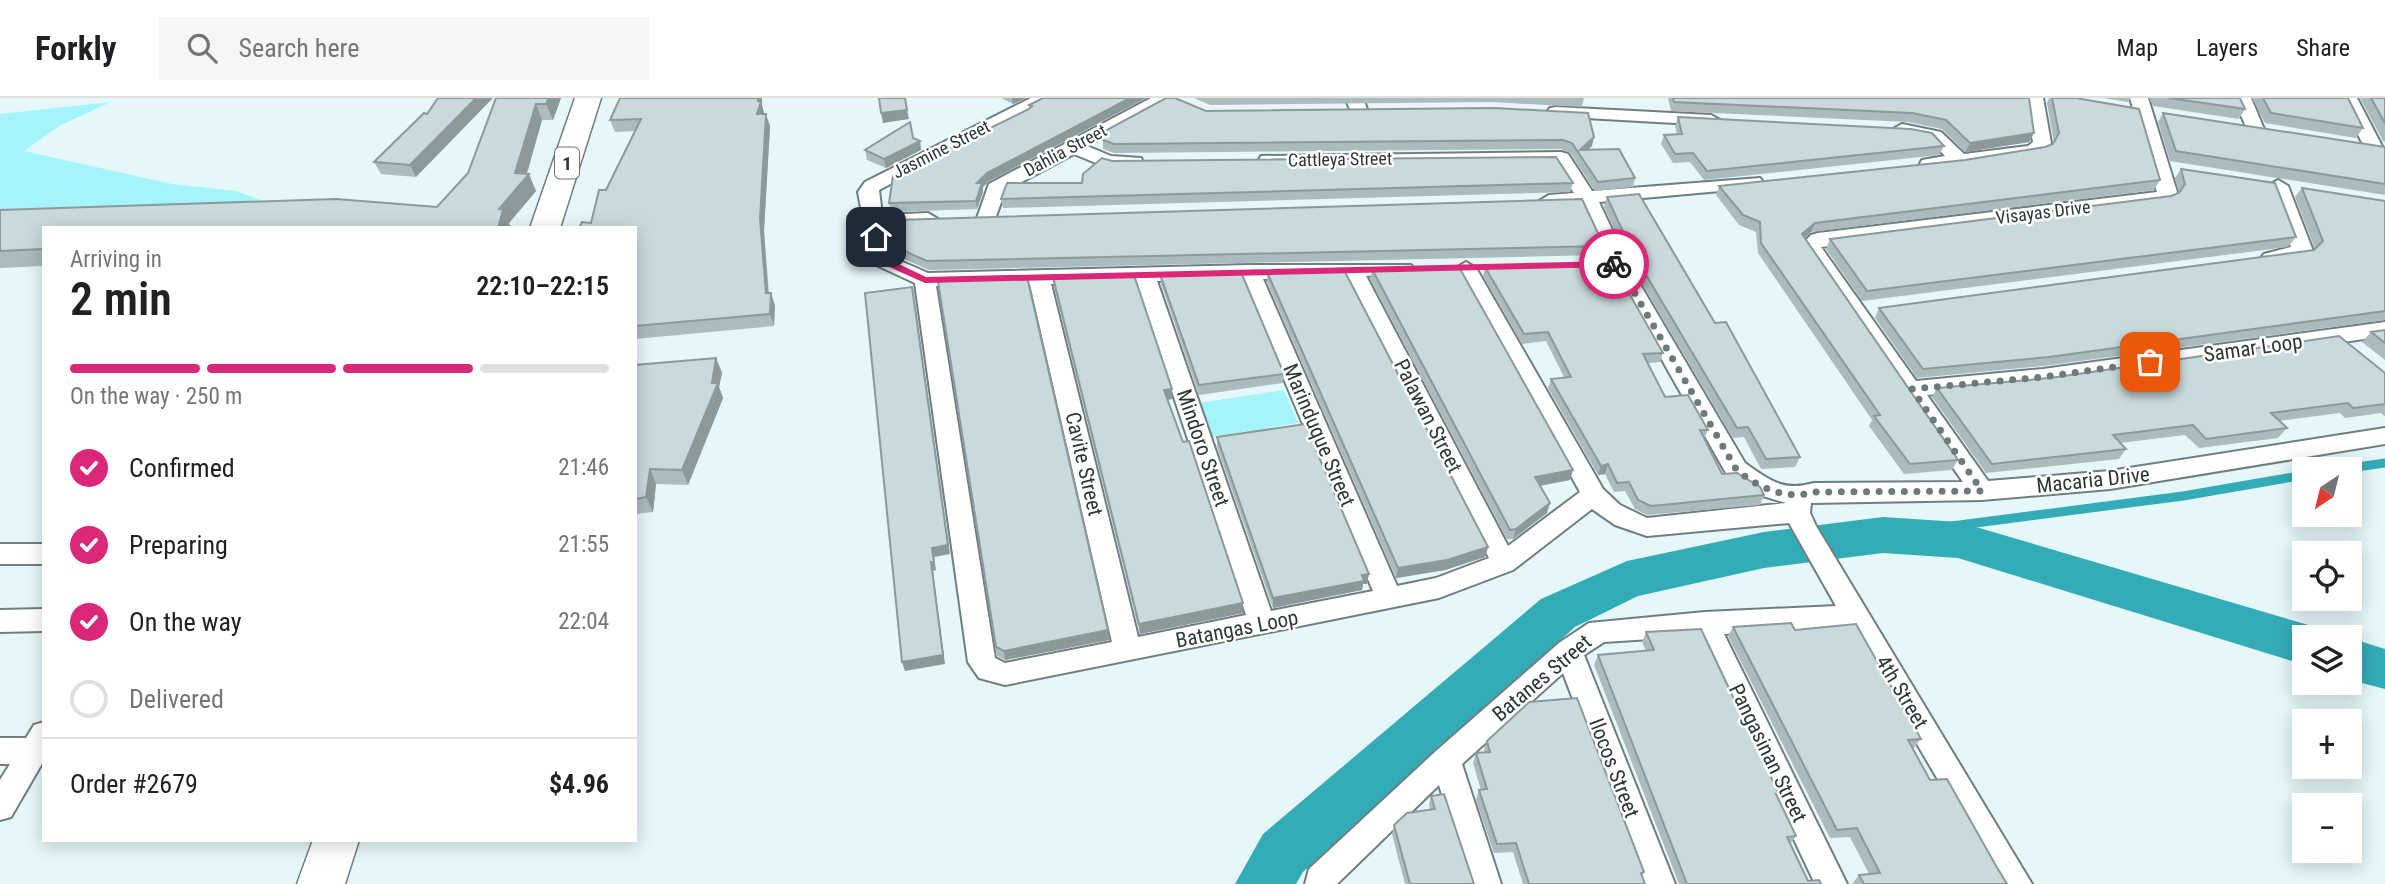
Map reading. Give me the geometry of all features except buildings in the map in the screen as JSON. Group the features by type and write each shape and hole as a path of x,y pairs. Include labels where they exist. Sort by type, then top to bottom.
{"highway":[{"name":"1","path":"546,226 588,98"},
{"path":"321,884 335,842"}],"street":[{"name":"Jasmine Street","path":"925,280 881,260 872,221 869,191 878,181 1045,98"},
{"name":"Dahlia Street","path":"872,221 994,217 996,188 1164,98"},
{"path":"1905,166 1960,161 2039,148 2042,143 2034,98"},
{"path":"2230,125 2261,130 2242,98"},
{"path":"2348,98 2380,149"},
{"path":"2117,108 2141,105 2168,116"},
{"name":"Visayas Drive","path":"1857,312 1810,246 1818,239 2164,197 2167,192 2141,105"},
{"path":"1532,111 1726,121"},
{"path":"1879,128 1935,136 1960,161"},
{"path":"2348,144 2380,149"},
{"path":"1071,146 1108,162 1153,162"},
{"name":"Cattleya Street","path":"1250,160 1554,156 1566,162 1588,200 1618,264 1736,469 1800,513"},
{"path":"2159,167 2185,171"},
{"path":"1532,201 1588,200 1767,181"},
{"path":"2256,260 2303,251 2271,184 2303,189"},
{"path":"1591,265 1618,264"},
{"path":"925,280 1144,273 1494,268"},
{"path":"1445,269 1594,495"},
{"name":"Palawan Street","path":"1352,270 1504,563"},
{"name":"Marinduque Street","path":"1249,271 1390,600"},
{"name":"Mindoro Street","path":"1144,273 1262,624"},
{"name":"Cavite Street","path":"1039,277 1128,652"},
{"name":"Batangas Loop","path":"925,280 982,662 989,670 1005,674 1128,652 1438,588 1504,563 1594,495"},
{"path":"1884,308 1857,312 1982,491"},
{"name":"Samar Loop","path":"1912,389 2043,377 2385,329"},
{"path":"2337,336 2356,351"},
{"name":"Macaria Drive","path":"1594,495 1606,510 1624,520 1647,527 1800,513 1814,492 1982,491 2110,480 2385,436"},
{"name":"4th Street","path":"1800,513 1843,611 2016,884"},
{"path":"0,554 42,554"},
{"name":"Batanes Street","path":"1320,882 1446,760 1569,651 1599,631 1843,611"},
{"path":"0,621 42,620"},
{"name":"Pangasinan Street","path":"1705,623 1831,884"},
{"name":"Ilocos Street","path":"1569,651 1659,884"},
{"path":"0,751 39,743"},
{"path":"0,807 39,743"},
{"path":"1446,760 1485,884"}],"shaded area":[{"path":"111,102 59,126 24,151 172,184 236,191 274,205 0,215 0,114"},
{"path":"1284,390 1298,423 1210,437 1199,403"}],"waterway":[{"path":"2362,466 2385,463"},
{"path":"1883,535 2183,496 2292,477"},
{"path":"1264,884 1283,853 1558,613 1627,580 1764,550 1883,535 1959,540 2292,641"},
{"path":"2362,663 2382,669"}],"way so far":[{"path":"1614,264 1618,264 1736,469 1762,487 1799,498 1814,492 1982,491 1912,389 2043,377 2150,362"}],"route":[{"path":"876,237 881,260 925,280 1614,264"}]}
